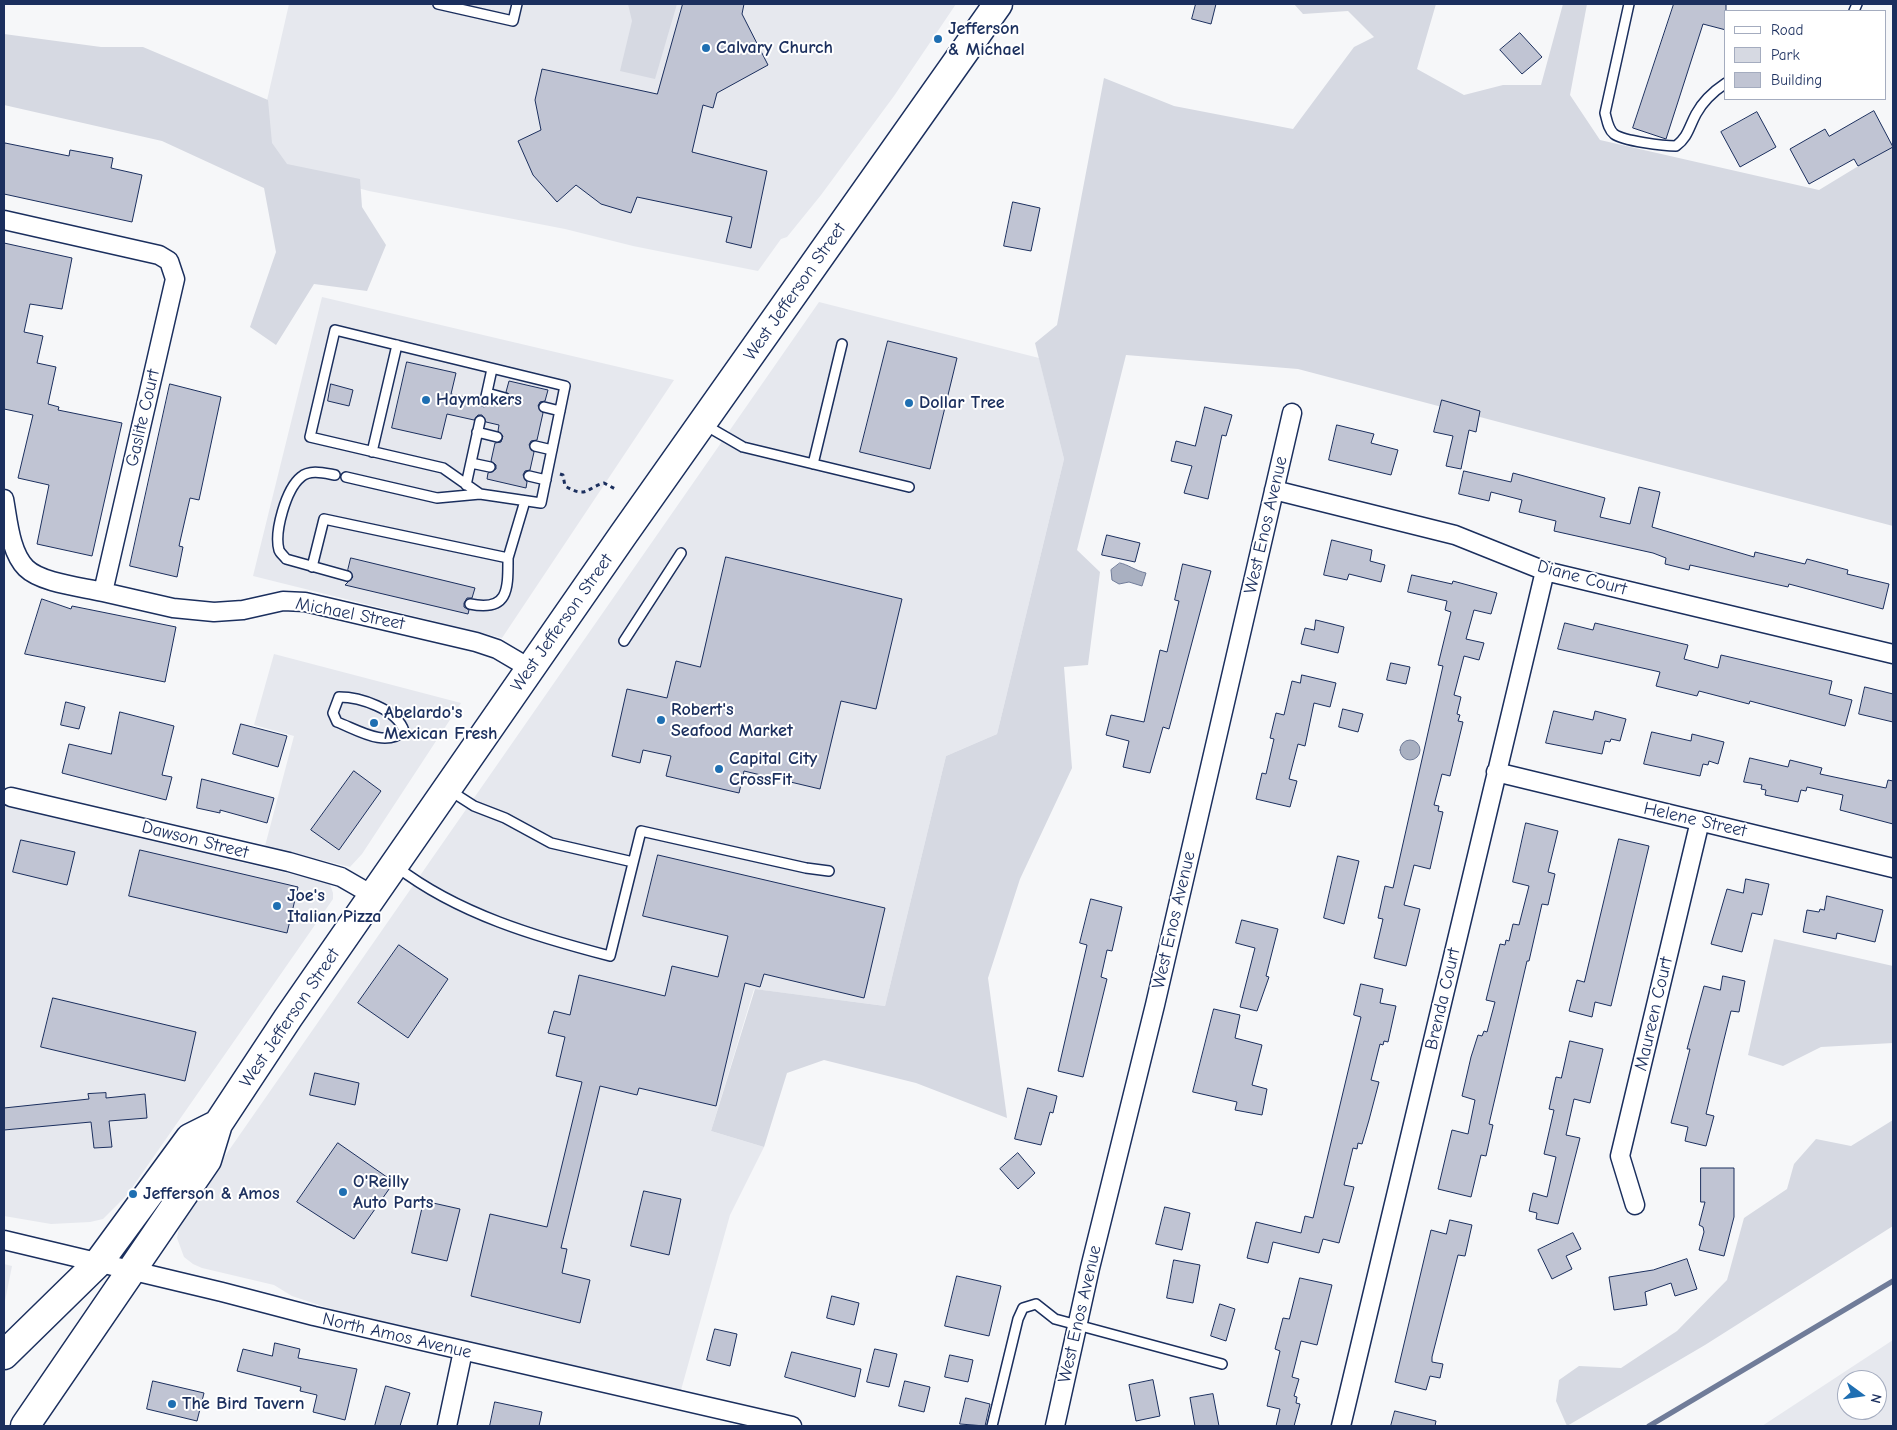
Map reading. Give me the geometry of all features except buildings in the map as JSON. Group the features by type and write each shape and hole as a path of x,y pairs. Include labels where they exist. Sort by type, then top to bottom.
{"main road":[{"name":"West Jefferson Street","path":"26,1426 207,1160 218,1124 288,1018 447,788 998,4"},
{"path":"4,1355 99,1262 190,1138 218,1124"}],"street":[{"name":"Gaslite Court","path":"4,220 147,250 159,254 169,261 174,271 173,290 103,592"},
{"name":"West Enos Avenue","path":"1055,1426 1292,413"},
{"name":"Diane Court","path":"1274,490 1455,535 1545,571 1893,654"},
{"path":"4,499 14,546 26,568 37,576 103,592"},
{"name":"Brenda Court","path":"1341,1426 1545,571"},
{"name":"Michael Street","path":"103,592 173,608 214,612 243,610 283,602 305,602 336,607 476,642 497,649 531,669"},
{"name":"Helene Street","path":"1496,772 1893,868"},
{"name":"Dawson Street","path":"11,797 289,862 341,878 374,896"},
{"name":"Maureen Court","path":"1635,1205 1620,1156 1700,821"},
{"name":"North Amos Avenue","path":"4,1240 463,1352 792,1426"},
{"path":"447,1426 463,1352"}],"lane":[{"path":"438,4 513,21 517,4"},
{"path":"1629,4 1605,113 1608,126 1615,135 1658,146 1676,146 1687,138 1697,112 1713,91 1724,84"},
{"path":"346,477 437,498 480,494 541,502 565,386 334,330 310,437 443,468 480,494"},
{"path":"813,464 842,344"},
{"path":"372,452 397,345"},
{"path":"492,368 486,397 505,398"},
{"path":"544,407 560,410"},
{"path":"466,485 480,421"},
{"path":"703,423 742,447 909,488"},
{"path":"477,432 497,437"},
{"path":"535,446 552,450"},
{"path":"471,463 490,467"},
{"path":"335,475 316,472 302,476 289,491 278,539 279,552 286,559 347,576"},
{"path":"529,476 546,480"},
{"path":"470,604 484,607 496,605 503,598 508,586 508,558 525,500"},
{"path":"312,567 324,519 508,558"},
{"path":"624,640 681,554"},
{"path":"350,697 385,710 401,722 404,731 396,738 384,739 337,722 333,713 339,698 350,697"},
{"path":"447,788 474,806 505,818 551,843 633,862"},
{"path":"395,865 419,884 485,915 540,938 610,956 641,831 829,871"},
{"path":"992,1426 1023,1308 1036,1304 1055,1319 1222,1364"}],"path":[{"path":"560,474 563,475 562,480 565,486 577,491 587,492 604,483 616,490"}],"shaded area":[{"path":"289,4 956,4 894,96 821,195 787,237 781,239 758,271 633,246 565,229 369,191 290,170 270,150 265,109"},
{"path":"322,297 674,380 502,638 253,576"},
{"path":"819,302 1039,358 1064,459 997,734 946,756 885,1006 754,989 711,1131 764,1147 730,1215 681,1390 518,1355 343,1313 292,1296 274,1285 202,1268 193,1264 184,1257 177,1238 180,1222 186,1212"},
{"path":"274,654 461,703 362,854 350,867 265,846 294,736 254,725"},
{"path":"4,806 321,881 330,884 333,893 333,899 127,1195 103,1219 90,1222 51,1224 4,1216"},
{"path":"4,1264 12,1266 4,1306"},
{"path":"1893,1340 1893,1426 1762,1426 1837,1377 1837,1420 1887,1420 1887,1370 1847,1370"}],"green space":[{"path":"628,4 677,4 655,79 620,71 632,21"},
{"path":"1294,4 1436,4 1417,69 1464,95 1503,85 1541,85 1563,4 1587,4 1570,95 1600,140 1819,190 1893,145 1893,526 1298,369 1126,355 1077,550 1100,572 1088,665 1064,667 1072,768 1020,879 988,978 1007,1118 916,1083 824,1060 787,1073 764,1147 711,1131 755,989 885,1006 946,756 997,734 1064,459 1035,343 1057,325 1104,78 1174,106 1293,129 1354,47 1374,37 1348,11 1303,14"},
{"path":"4,34 101,47 143,47 268,100 272,143 287,164 360,179 362,207 386,245 367,291 314,284 276,345 250,327 276,252 264,188 162,141 4,105"},
{"path":"1774,939 1893,966 1893,1043 1821,1047 1783,1066 1748,1055"},
{"path":"1893,1120 1893,1226 1705,1345 1567,1426 1556,1401 1559,1380 1579,1366 1621,1368 1677,1331 1727,1280 1744,1218 1787,1189 1794,1164 1816,1139 1851,1146"}],"water":[{"path":"1120,563 1146,573 1142,586 1129,582 1119,584 1112,580 1111,570"},
{"path":"1410,740 1417,743 1420,750 1417,757 1410,760 1403,757 1400,750 1403,743"}],"waterway":[{"path":"1649,1426 1893,1281"}],"place":[{"name":"Jefferson & Michael","path":"938,39"},
{"name":"Calvary Church","path":"706,48"},
{"name":"Haymakers","path":"426,400"},
{"name":"Dollar Tree","path":"909,403"},
{"name":"Robert's Seafood Market","path":"661,720"},
{"name":"Abelardo's Mexican Fresh","path":"374,723"},
{"name":"Capital City CrossFit","path":"719,769"},
{"name":"Joe's Italian Pizza","path":"277,906"},
{"name":"O'Reilly Auto Parts","path":"343,1192"},
{"name":"Jefferson & Amos","path":"133,1194"},
{"name":"The Bird Tavern","path":"172,1404"}]}
